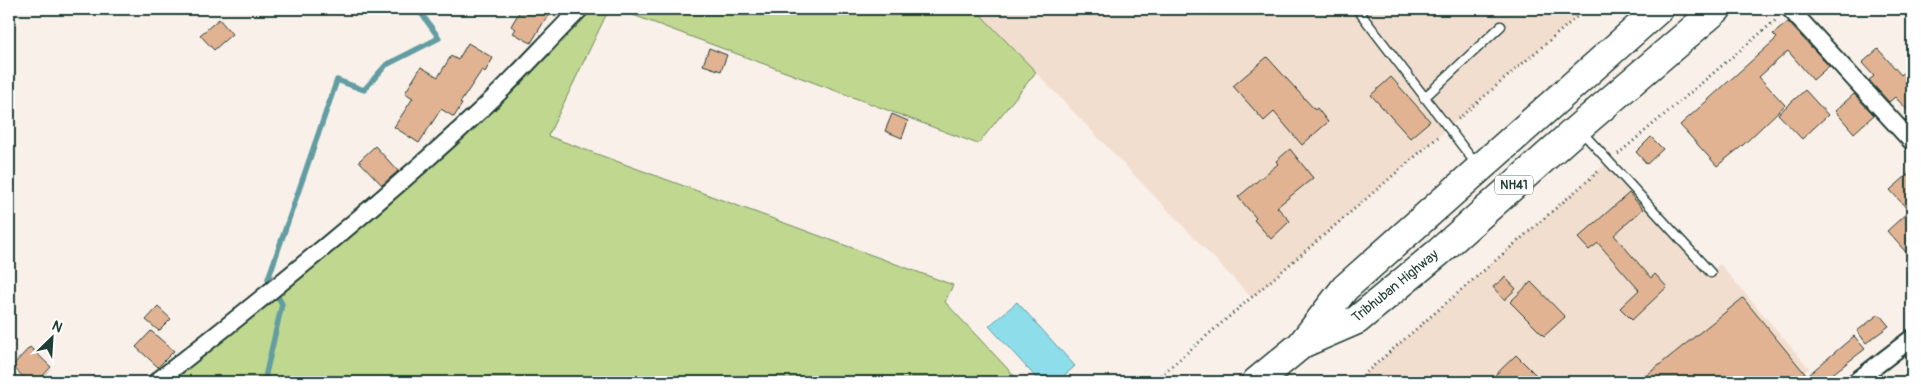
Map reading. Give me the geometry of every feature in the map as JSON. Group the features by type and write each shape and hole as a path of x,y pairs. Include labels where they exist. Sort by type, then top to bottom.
{"highway":[{"name":"Tribhuban Highway","path":"1300,345 1345,288 1659,9"},
{"name":"Tribhuban Highway","path":"1300,345 1357,320 1439,252 1578,128 1717,9"},
{"name":"NH41","path":"1256,382 1300,345"}],"street":[{"path":"156,382 264,298 380,200 482,108 580,9"},
{"path":"1786,12 1912,142"},
{"path":"1855,382 1873,377 1912,338"}],"lane":[{"path":"1357,9 1480,169"},
{"path":"1424,98 1500,26"},
{"path":"1578,128 1711,273"}],"path":[{"path":"1152,382 1586,9"},
{"path":"1355,382 1608,162 1786,12"}],"shaded area":[{"path":"975,9 1586,9 1252,298"},
{"path":"1608,162 1711,273 1720,264 1809,368 1792,382 1355,382"}],"green space":[{"path":"580,9 609,9 548,136 953,285 945,302 1020,382 156,382 263,298"},
{"path":"617,9 975,9 1036,72 978,144"}],"water":[{"path":"1017,302 1075,366 1057,382 1040,382 989,326"}],"building":[{"path":"521,9 555,9 543,23 531,43 513,33 516,29 511,26"},
{"path":"219,19 232,34 214,50 200,35"},
{"path":"1788,22 1829,66 1813,80 1788,51 1759,77 1785,105 1742,146 1717,166 1680,125 1777,38 1773,34"},
{"path":"468,43 493,58 485,72 482,70 460,103 462,104 454,117 441,109 419,143 394,127 413,98 405,93 421,67 438,77 451,56 458,60"},
{"path":"709,48 727,55 721,71 703,65"},
{"path":"1878,49 1901,75 1912,64 1912,115 1895,97 1889,102 1869,80 1874,76 1862,63"},
{"path":"1267,57 1315,110 1317,108 1328,122 1302,145 1274,112 1264,121 1233,86"},
{"path":"1391,77 1430,121 1410,138 1371,95"},
{"path":"1805,90 1828,115 1802,139 1778,114"},
{"path":"1854,94 1874,115 1854,133 1835,111"},
{"path":"892,114 908,121 902,138 885,131"},
{"path":"1651,137 1663,149 1647,164 1636,152"},
{"path":"375,146 398,171 382,185 359,161"},
{"path":"1290,149 1313,178 1277,207 1290,221 1271,239 1254,220 1256,218 1238,197 1278,164 1276,161"},
{"path":"1912,171 1912,259 1887,231 1909,211 1890,190"},
{"path":"1629,193 1643,209 1614,235 1651,278 1655,274 1667,287 1632,320 1620,308 1639,290 1598,243 1589,250 1578,238"},
{"path":"1505,277 1516,289 1504,300 1493,287"},
{"path":"1531,282 1565,317 1544,336 1510,302"},
{"path":"1743,298 1807,376 1854,336 1865,349 1822,382 1638,382"},
{"path":"158,307 171,319 159,331 146,320"},
{"path":"1879,314 1889,326 1866,343 1857,331"},
{"path":"151,331 174,351 158,367 136,347"},
{"path":"30,347 51,367 37,382 29,382 12,366"},
{"path":"1516,355 1543,382 1488,382"}],"waterway":[{"path":"264,382 282,304 268,279 337,80 364,90 386,65 439,38 418,9"}]}
